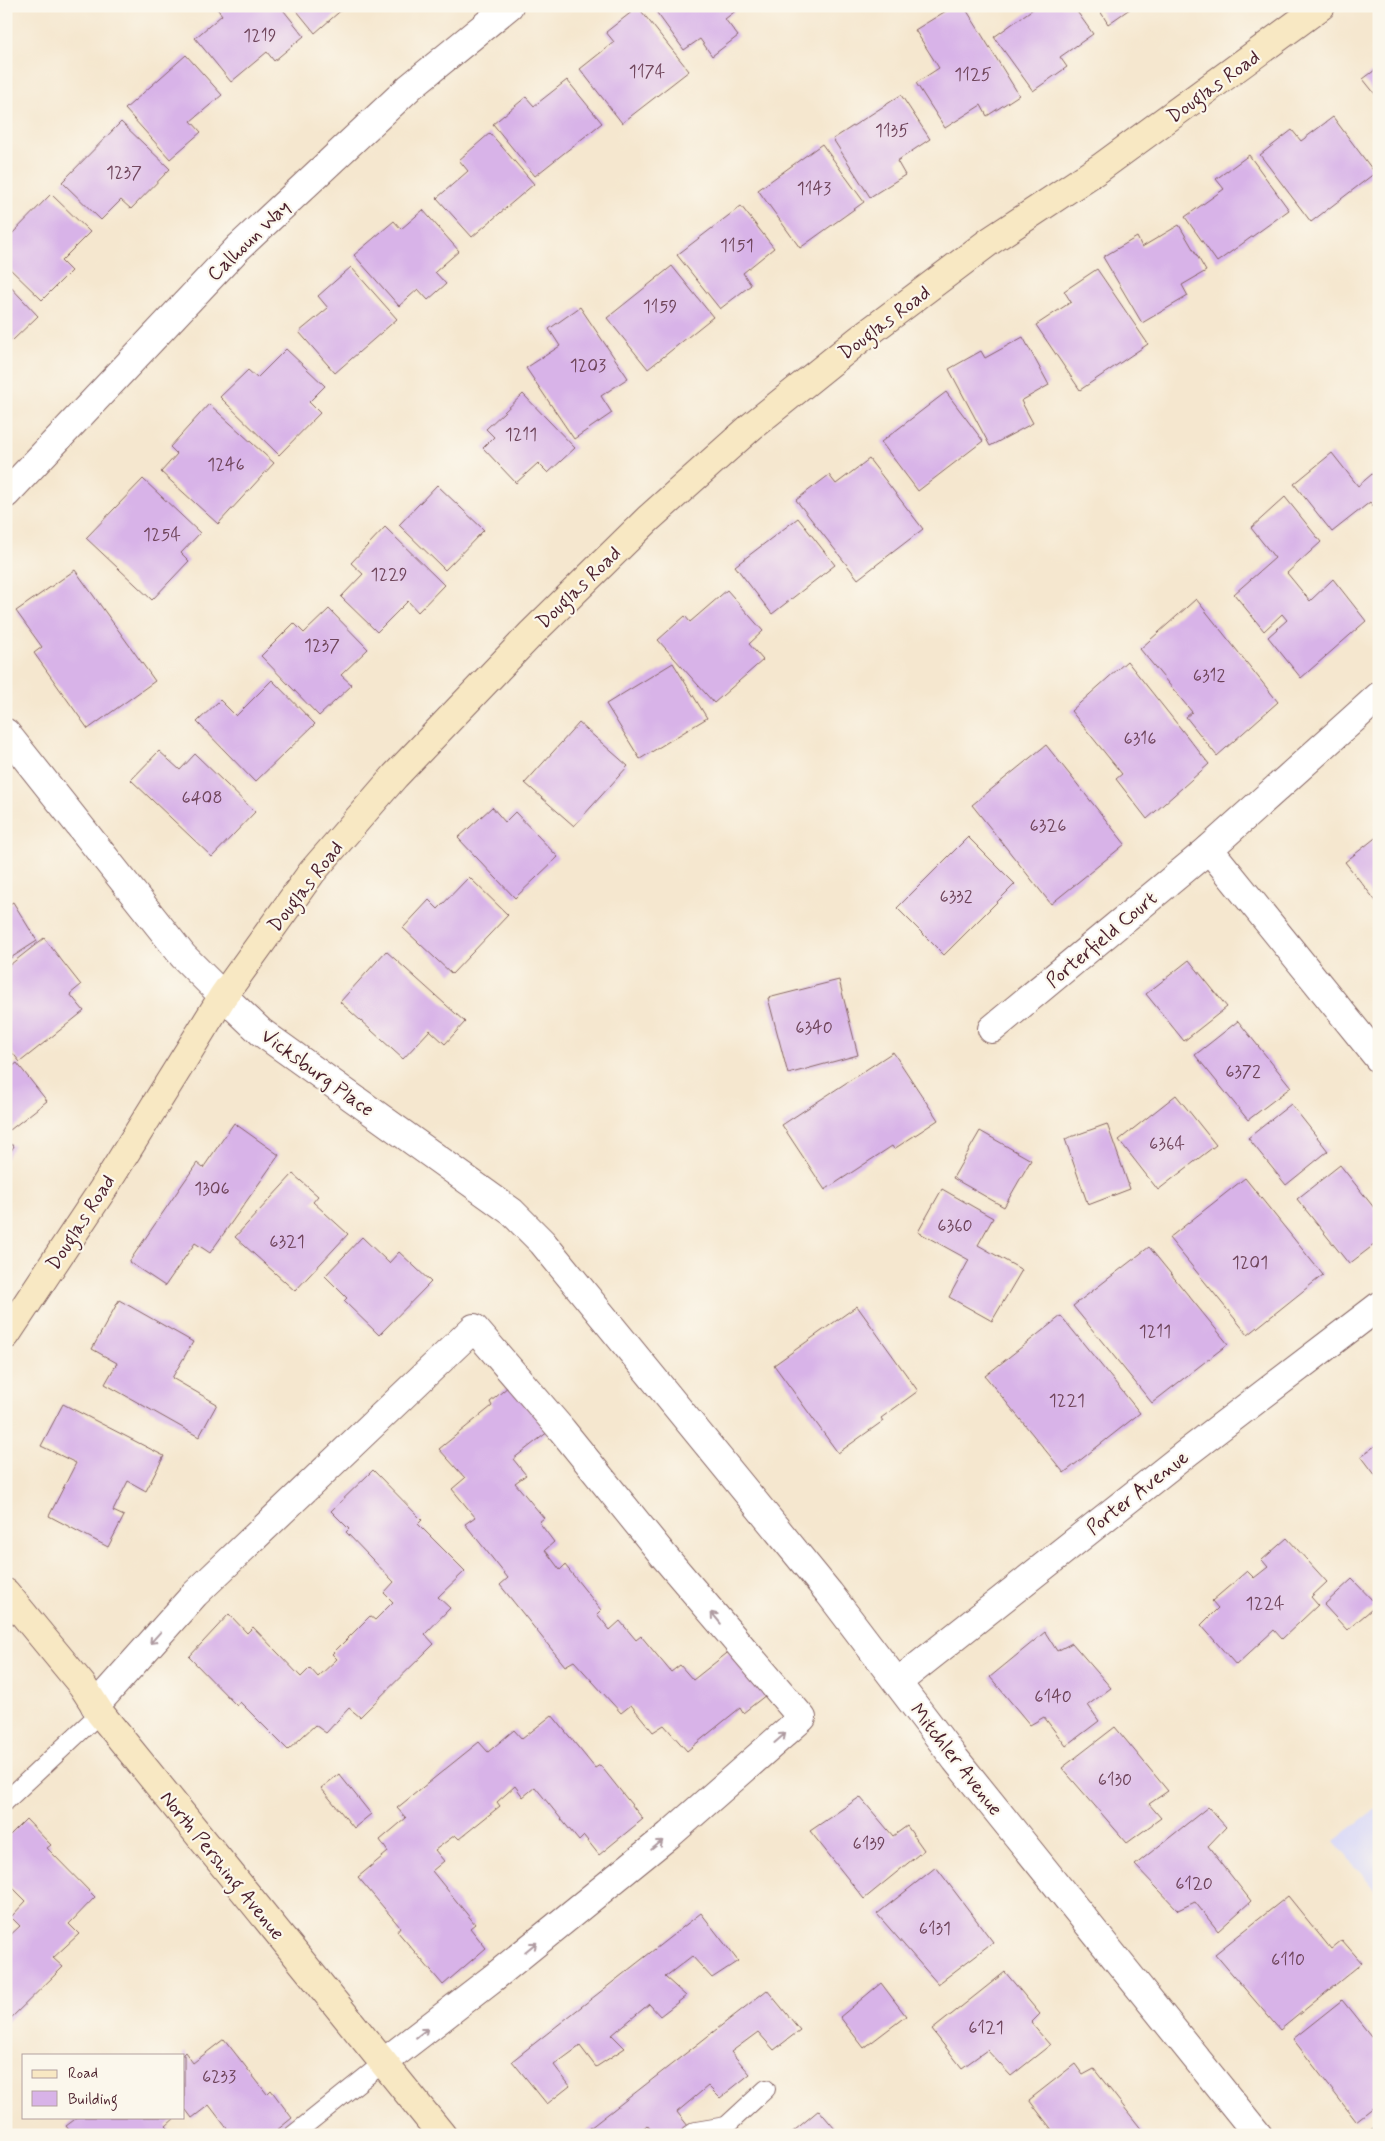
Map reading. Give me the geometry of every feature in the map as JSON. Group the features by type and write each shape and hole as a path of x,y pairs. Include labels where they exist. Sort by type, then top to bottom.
{"street":[{"name":"Calhoun Way","path":"6,494 238,248 410,87 509,6"},
{"name":"Douglas Road","path":"6,1335 103,1189 223,996 312,872 395,776 532,633 648,519 752,426 860,338 990,241 1100,168 1321,6"},
{"name":"Porterfield Court","path":"992,1029 1209,849 1379,696"},
{"name":"Vicksburg Place","path":"6,733 183,956 223,996 262,1032 512,1212 542,1242 657,1383"},
{"path":"1209,849 1379,1059"},
{"name":"Porter Avenue","path":"898,1682 1188,1452 1379,1306"},
{"path":"97,1710 195,1594 474,1328 562,1430 663,1555 802,1718 670,1835 501,1972 383,2063"},
{"name":"Mitchler Avenue","path":"657,1383 829,1593 956,1760 1258,2135"},
{"name":"North Pershing Avenue","path":"6,1593 77,1679 97,1710 442,2135"}],"lane":[{"path":"6,1800 97,1710"},
{"path":"293,2135 383,2063"},
{"path":"690,2135 696,2131 726,2130 766,2089"}],"shaded area":[{"path":"1379,1806 1379,1895 1334,1841"}],"building":[{"path":"215,6 280,6 304,36 274,61 267,52 231,82 195,38 222,15"},
{"path":"293,6 346,6 315,33"},
{"path":"652,6 742,6 725,19 738,36 712,56 700,39 684,50"},
{"path":"954,6 964,6 1019,95 987,116 981,105 945,128 916,83 939,68 915,30"},
{"path":"1037,6 1073,6 1093,34 1060,57 1067,67 1033,91 994,37"},
{"path":"1097,6 1134,6 1108,24"},
{"path":"638,7 689,71 622,123 580,69 614,42 606,32"},
{"path":"186,55 222,95 191,121 201,132 170,159 125,109"},
{"path":"1379,67 1379,99 1363,79"},
{"path":"567,80 602,123 535,176 493,124 526,97 534,106"},
{"path":"901,95 930,139 897,161 905,175 870,197 833,139"},
{"path":"1333,117 1375,173 1311,222 1260,155 1292,130 1301,141"},
{"path":"121,122 170,169 131,209 121,200 101,220 62,182"},
{"path":"490,133 534,184 472,237 437,198 468,171 459,160"},
{"path":"822,144 864,202 800,248 758,190"},
{"path":"1249,155 1289,210 1217,262 1185,217 1224,189 1216,179"},
{"path":"51,194 90,232 61,261 71,271 42,300 6,265 6,240"},
{"path":"741,206 774,248 743,273 751,285 720,309 677,255"},
{"path":"423,210 459,251 435,272 446,284 428,300 418,289 399,306 354,255 394,221 401,229"},
{"path":"1179,225 1206,271 1182,285 1188,296 1142,323 1103,257 1137,237 1142,247"},
{"path":"672,266 713,317 648,369 607,318"},
{"path":"351,267 397,319 335,373 299,332 328,308 318,296"},
{"path":"1097,269 1148,344 1080,390 1036,325 1071,302 1064,291"},
{"path":"6,282 38,316 12,341 6,335"},
{"path":"580,307 628,378 601,396 612,413 574,439 526,368 560,346 549,329"},
{"path":"1023,337 1049,385 1021,401 1033,423 990,446 949,369 981,351 985,358"},
{"path":"286,349 325,386 309,402 320,413 279,455 220,397 248,370 257,378"},
{"path":"946,392 983,441 918,491 881,442"},
{"path":"523,394 575,448 548,473 538,463 516,483 483,448 494,437 486,429"},
{"path":"209,404 274,463 218,524 161,472 177,454 170,447"},
{"path":"1332,453 1358,486 1379,468 1379,513 1370,502 1332,532 1294,484"},
{"path":"869,459 923,529 858,579 796,500 829,475 836,484"},
{"path":"143,479 200,533 181,553 189,561 152,600 86,538"},
{"path":"437,485 484,530 445,570 399,525"},
{"path":"1285,497 1321,542 1287,573 1310,601 1333,579 1366,621 1301,678 1268,637 1287,620 1282,614 1264,631 1234,594 1275,558 1251,528"},
{"path":"798,518 835,565 772,614 735,566"},
{"path":"385,527 444,585 418,612 408,601 377,632 341,597 363,574 351,563"},
{"path":"75,570 155,681 88,729 34,653 42,647 16,611"},
{"path":"727,590 763,631 749,644 763,660 714,703 658,640 685,616 690,622"},
{"path":"1196,599 1278,702 1217,756 1186,717 1192,712 1140,649"},
{"path":"329,609 368,649 341,675 352,685 319,716 261,656 294,623 304,633"},
{"path":"1127,661 1209,764 1147,819 1116,779 1122,774 1071,711"},
{"path":"673,663 707,718 640,759 606,704"},
{"path":"272,680 315,724 255,782 197,722 220,700 236,716"},
{"path":"579,723 628,766 574,826 525,783"},
{"path":"1046,745 1125,844 1051,904 972,805"},
{"path":"159,751 180,770 195,754 255,812 212,857 131,780"},
{"path":"492,807 505,822 515,812 558,857 515,898 458,838"},
{"path":"1379,835 1379,905 1345,862"},
{"path":"968,837 1015,884 944,955 897,908"},
{"path":"469,877 508,915 452,974 403,928 429,900 438,909"},
{"path":"13,902 37,941 6,961 6,906"},
{"path":"44,938 81,985 70,994 84,1011 20,1062 6,1045 6,968"},
{"path":"386,951 465,1022 445,1044 430,1030 403,1059 340,1002"},
{"path":"1189,960 1227,1007 1184,1041 1146,994"},
{"path":"839,980 858,1055 788,1074 768,998"},
{"path":"1238,1021 1291,1087 1248,1120 1195,1055"},
{"path":"893,1052 938,1120 894,1149 892,1146 825,1190 782,1125"},
{"path":"17,1063 47,1101 10,1130 6,1125 6,1071"},
{"path":"1176,1095 1216,1145 1158,1190 1119,1140"},
{"path":"1291,1104 1328,1151 1286,1185 1248,1138"},
{"path":"234,1123 279,1155 210,1253 195,1243 165,1286 129,1262 197,1163 203,1168"},
{"path":"1107,1124 1130,1189 1088,1205 1065,1139"},
{"path":"980,1131 1031,1160 1004,1207 953,1178"},
{"path":"6,1142 14,1146 6,1159"},
{"path":"1340,1165 1379,1214 1379,1241 1349,1264 1297,1199"},
{"path":"293,1174 318,1196 313,1202 348,1234 295,1291 235,1237"},
{"path":"1245,1178 1323,1275 1248,1335 1169,1238"},
{"path":"942,1189 993,1218 978,1245 1022,1270 992,1321 949,1297 969,1260 918,1232"},
{"path":"362,1237 389,1263 399,1252 431,1282 379,1335 344,1301 347,1298 325,1276"},
{"path":"1149,1247 1228,1344 1152,1403 1073,1306"},
{"path":"119,1300 193,1342 172,1378 217,1404 199,1437 105,1384 117,1363 92,1349"},
{"path":"857,1306 918,1391 881,1418 883,1421 838,1453 774,1365"},
{"path":"1061,1316 1140,1413 1064,1473 985,1376"},
{"path":"515,1381 553,1428 513,1459 526,1475 515,1483 544,1518 539,1522 554,1542 545,1550 560,1570 565,1565 601,1610 597,1614 610,1630 620,1621 636,1640 641,1636 671,1672 680,1665 693,1680 736,1646 771,1691 743,1713 740,1708 687,1751 664,1725 653,1732 631,1705 621,1713 574,1661 565,1666 500,1585 508,1578 465,1524 475,1517 452,1489 465,1478 439,1449 492,1406 490,1402"},
{"path":"63,1404 164,1456 146,1491 128,1481 113,1511 124,1516 108,1547 49,1516 76,1463 41,1446"},
{"path":"1379,1443 1379,1480 1361,1456"},
{"path":"373,1470 422,1520 418,1524 465,1571 438,1597 450,1608 425,1634 434,1644 360,1717 349,1708 326,1733 315,1725 288,1750 240,1702 237,1706 189,1657 229,1614 247,1633 253,1627 301,1677 310,1668 318,1677 337,1659 332,1654 370,1616 375,1620 393,1602 384,1593 394,1582 346,1532 349,1529 331,1511"},
{"path":"1287,1538 1327,1582 1311,1597 1318,1605 1282,1639 1274,1630 1236,1665 1201,1625 1218,1608 1212,1601 1247,1571 1254,1578 1268,1567 1262,1560"},
{"path":"1352,1579 1377,1605 1347,1630 1324,1605"},
{"path":"1045,1632 1057,1651 1072,1643 1111,1688 1088,1705 1099,1721 1066,1746 1044,1717 1030,1725 990,1677"},
{"path":"552,1715 595,1768 600,1765 643,1819 599,1855 584,1836 579,1841 535,1787 523,1797 515,1786 497,1802 500,1806 459,1839 455,1835 435,1850 444,1861 432,1871 475,1924 470,1928 486,1948 443,1985 397,1931 400,1927 358,1877 388,1852 380,1840 406,1818 397,1808 479,1742 488,1752 514,1730 522,1739"},
{"path":"1115,1727 1168,1791 1149,1804 1161,1818 1127,1843 1062,1768"},
{"path":"339,1774 371,1814 354,1828 321,1788"},
{"path":"860,1797 893,1836 907,1826 924,1850 864,1899 810,1831"},
{"path":"1208,1807 1226,1827 1208,1846 1251,1901 1218,1931 1195,1902 1178,1910 1135,1865"},
{"path":"26,1819 51,1845 47,1848 95,1897 69,1924 79,1934 53,1958 63,1967 6,2023 6,1939 20,1926 11,1917 26,1901 6,1881 6,1839"},
{"path":"936,1867 993,1942 938,1984 877,1914"},
{"path":"1288,1896 1331,1949 1342,1940 1362,1963 1280,2030 1215,1954"},
{"path":"701,1913 738,1961 712,1978 692,1956 665,1977 686,1996 660,2016 649,2004 612,2035 625,2048 596,2067 580,2046 554,2065 570,2086 547,2104 512,2061"},
{"path":"1005,1972 1040,2014 1031,2023 1050,2045 1011,2076 987,2050 962,2068 932,2030"},
{"path":"881,1983 906,2016 864,2048 840,2017"},
{"path":"767,1990 800,2030 774,2050 758,2032 731,2052 750,2074 720,2098 708,2086 677,2112 688,2126 677,2135 655,2135 647,2125 636,2135 581,2135"},
{"path":"1342,2000 1379,2046 1379,2103 1356,2121 1293,2039"},
{"path":"224,2039 267,2094 271,2090 292,2118 271,2135 232,2135 209,2105 192,2118 185,2110 185,2054 183,2054 185,2052 193,2063"},
{"path":"1075,2064 1083,2075 1094,2069 1146,2135 1056,2135 1029,2100"},
{"path":"819,2110 840,2135 789,2135"},
{"path":"77,2118 175,2118 166,2126 169,2129 162,2135 73,2135 66,2126"},
{"path":"1379,2123 1379,2135 1365,2135"}]}
